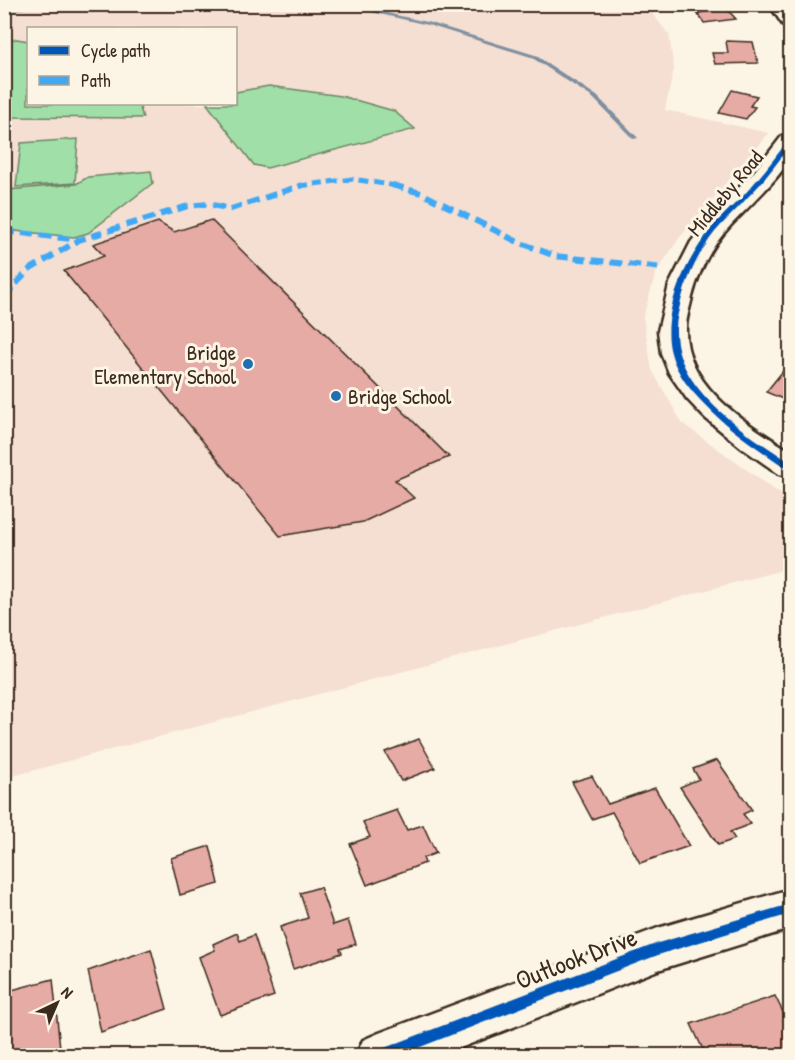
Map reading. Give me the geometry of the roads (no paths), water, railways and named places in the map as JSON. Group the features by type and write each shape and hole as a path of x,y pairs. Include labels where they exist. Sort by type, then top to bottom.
{"street":[{"path":"778,4 790,21"},
{"name":"Middleby Road","path":"790,141 702,246 684,277 672,331 675,357 681,371 699,396 745,436 790,466"},
{"name":"Outlook Drive","path":"378,1056 658,949 790,909"}],"waterway":[{"path":"4,9 57,4"},
{"path":"338,4 429,24 533,56 595,97 635,138"}],"place":[{"name":"Bridge Elementary School","path":"248,364"},
{"name":"Bridge School","path":"336,396"}]}
